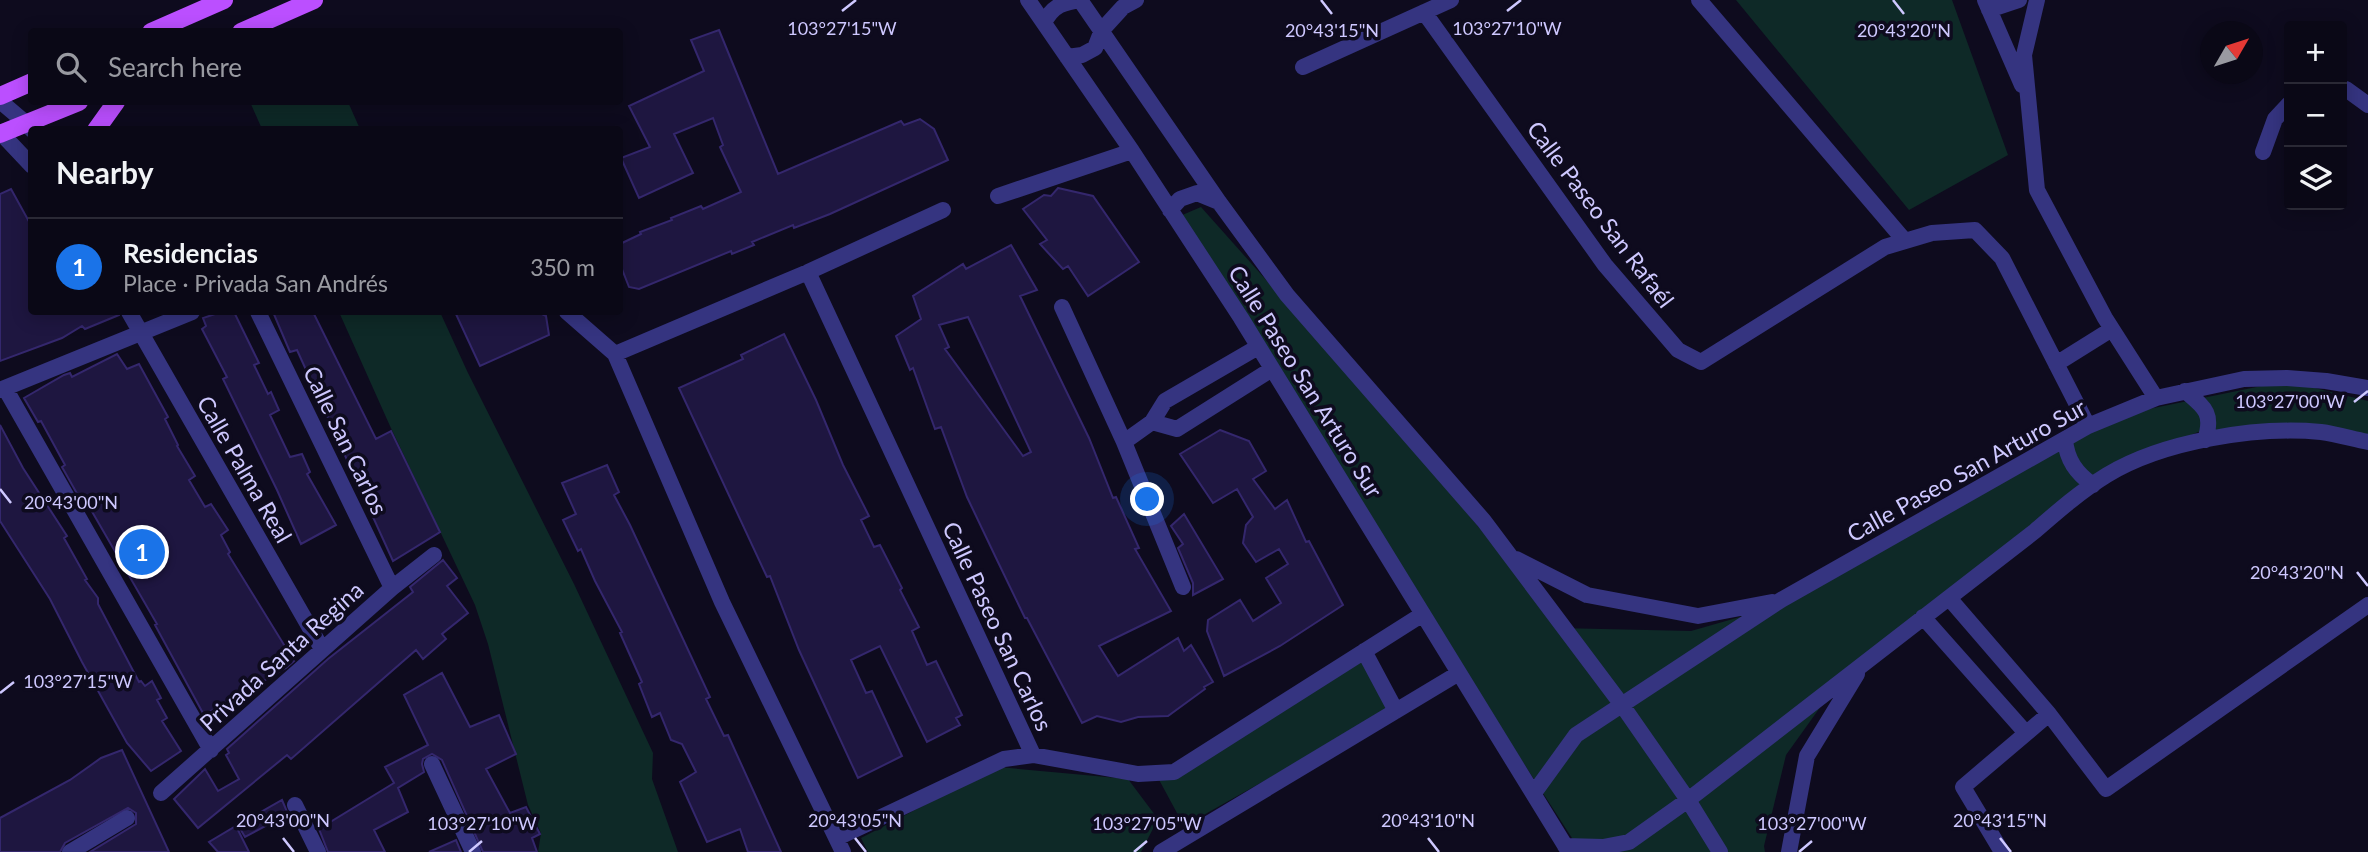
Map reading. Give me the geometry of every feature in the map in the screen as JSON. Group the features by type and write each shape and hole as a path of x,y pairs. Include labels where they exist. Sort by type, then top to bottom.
{"main road":[{"path":"160,28 224,0"},
{"path":"250,28 314,0"},
{"path":"0,96 28,84"},
{"path":"31,126 73,105"},
{"path":"99,126 114,105"},
{"path":"1,133 28,127"}],"street":[{"name":"Calle Paseo San Arturo Sur","path":"1028,0 1132,151 1241,318 1567,849 1629,842 1688,800 2069,502 2110,474 2159,452 2205,440 2258,432 2321,432 2368,442"},
{"name":"Calle Paseo San Arturo Sur","path":"1081,0 1219,202 1287,295 1484,521 1622,705 1688,800 1720,852"},
{"path":"1044,23 1049,13 1059,5 1081,0"},
{"path":"1067,57 1082,55 1095,48 1102,30 1123,7 1136,0"},
{"path":"1303,67 1451,0"},
{"path":"1699,0 1905,241"},
{"path":"2019,0 1987,5 2028,100"},
{"path":"2037,0 2024,55 2037,190 2112,329 2156,398"},
{"name":"Calle Paseo San Rafaél","path":"1424,12 1605,265 1678,350 1701,362 1885,247 1932,233 1975,230 2002,258 2088,426"},
{"path":"2347,90 2368,105"},
{"path":"0,102 28,126"},
{"path":"2263,152 2275,119 2284,109"},
{"path":"1,133 28,162"},
{"path":"998,196 1132,151"},
{"path":"1170,210 1181,199 1197,193 1219,202"},
{"path":"615,354 808,272 943,210"},
{"name":"Calle Paseo San Carlos","path":"808,272 1033,755 1138,774 1174,772 1423,614"},
{"path":"1062,307 1124,442 1183,587"},
{"name":"Calle Palma Real","path":"131,315 322,649"},
{"path":"184,315 3,389 211,750"},
{"name":"Calle San Carlos","path":"259,315 392,588"},
{"path":"570,315 615,354 722,602 840,845 1004,759 1033,755"},
{"path":"2056,363 2112,329"},
{"path":"1124,442 1152,422 1165,401 1258,347"},
{"path":"1152,422 1177,429 1272,369"},
{"name":"Calle Paseo San Arturo Sur","path":"1534,793 1576,735 1781,600 2088,426 2156,398 2245,379 2287,378 2368,388"},
{"path":"2185,391 2206,411 2209,418 2205,440"},
{"path":"2065,440 2066,454 2072,465 2093,485"},
{"name":"Privada Santa Regina","path":"161,793 322,649 434,555"},
{"path":"1510,556 1587,595 1698,616 1781,600"},
{"path":"1949,598 2049,714 2106,789 2368,605"},
{"path":"1923,617 2026,733"},
{"path":"1364,651 1396,711"},
{"path":"1789,852 1807,756 1863,664"},
{"path":"1161,852 1459,673"},
{"path":"2002,852 1964,787 2049,714"},
{"path":"432,764 474,852"},
{"path":"295,805 318,852"},
{"path":"70,852 127,818"}],"green space":[{"path":"1736,0 1952,0 2008,155 1909,210"},
{"path":"251,105 349,105 359,126 261,126"},
{"path":"1201,207 1473,519 1558,628 1691,631 1789,603 2079,437 2134,412 2286,381 2368,401 2368,438 2316,429 2198,432 2097,476 1849,667 1786,755 1764,846 1765,852 1581,852 1424,609 1180,216"},
{"path":"340,315 441,315 574,584 653,753 652,779 678,852 538,852 541,833 528,805 488,644 475,605"},
{"path":"1363,656 1392,709 1184,826 1157,776"},
{"path":"998,767 1128,779 1158,819 1141,852 868,852 861,838"}],"building":[{"path":"719,30 778,174 901,121 904,125 920,119 934,129 948,160 830,214 794,228 793,225 752,242 754,245 732,254 731,251 639,289 629,287 623,272 623,243 641,234 640,232 672,220 671,218 701,206 703,209 741,192 720,147 723,145 713,118 674,134 693,173 639,198 623,162 623,157 650,147 629,106 704,71 691,40"},
{"path":"1058,188 1093,196 1139,262 1088,296 1068,266 1063,269 1040,244 1047,240 1023,209 1044,195 1051,196"},
{"path":"11,189 28,220 28,315 119,315 85,329 82,326 62,338 0,361 0,194"},
{"path":"1011,245 1037,290 1020,296 1089,438 1113,498 1116,497 1139,548 1135,549 1171,611 1099,646 1118,676 1178,638 1184,651 1191,645 1213,682 1168,716 1138,717 1121,722 1097,716 1082,723 997,560 967,497 941,427 935,429 913,368 910,370 896,336 921,319 913,296 963,264 966,269","holes":["968,317 1031,452 1023,456 945,349 949,347 939,325"]},
{"path":"212,315 235,315 259,363 254,365 279,410 270,415 290,457 302,454 310,472 307,474 336,525 301,544 223,379 227,377 202,329 206,326 203,318"},
{"path":"274,315 314,315 376,439 391,431 440,532 393,561 297,350 290,352"},
{"path":"456,315 546,316 549,335 480,366"},
{"path":"784,334 869,516 861,520 874,547 880,545 919,627 912,631 927,665 936,661 962,715 956,718 960,725 927,742 880,646 851,660 866,693 872,691 902,756 858,778 799,650 770,576 767,577 679,388 743,359 741,355"},
{"path":"117,354 127,369 139,364 168,417 165,419 177,446 195,476 189,480 205,507 211,504 228,530 221,535 230,552 228,554 294,661 204,715 155,625 157,624 83,496 79,497 75,490 41,421 38,422 24,398 64,375 70,373 72,377"},
{"path":"0,425 23,468 67,536 64,538 87,579 85,580 98,598 98,604 139,682 145,686 152,681 161,698 157,700 167,718 162,721 181,751 151,771 127,743 50,599 0,521"},
{"path":"1220,430 1249,441 1266,471 1253,479 1275,509 1287,500 1306,542 1309,541 1343,605 1280,646 1224,676 1207,631 1208,620 1240,600 1253,621 1281,603 1266,578 1288,564 1279,549 1256,562 1243,543 1246,525 1253,517 1237,489 1213,503 1180,454"},
{"path":"607,465 619,492 614,495 710,697 706,699 724,736 728,735 781,852 748,852 740,829 707,842 680,782 696,772 682,744 671,740 660,713 652,717 639,684 642,682 620,633 622,632 581,549 578,551 563,520 576,514 562,483"},
{"path":"1184,514 1223,579 1193,595 1193,583 1178,548 1183,544 1171,526"},
{"path":"443,560 457,578 447,586 468,613 442,634 446,639 423,659 416,650 291,759 287,755 198,828 174,799 205,769 218,791 239,779 226,755 229,753 227,749 328,659 413,592 410,587"},
{"path":"442,673 470,727 499,715 516,754 486,769 510,813 526,807 540,834 532,838 537,852 483,852 442,760 432,754 423,759 424,772 398,788 408,812 374,830 385,852 328,852 319,829 394,783 385,767 428,745 404,695"},
{"path":"122,750 169,852 90,852 136,824 136,813 128,808 65,843 60,852 0,852 0,818 70,780 101,758"},
{"path":"282,800 288,814 245,837 238,825"},
{"path":"236,826 249,852 218,852 209,842"},
{"path":"456,840 461,852 429,852"}],"place":[{"name":"Residencias","path":"142,552"}]}
